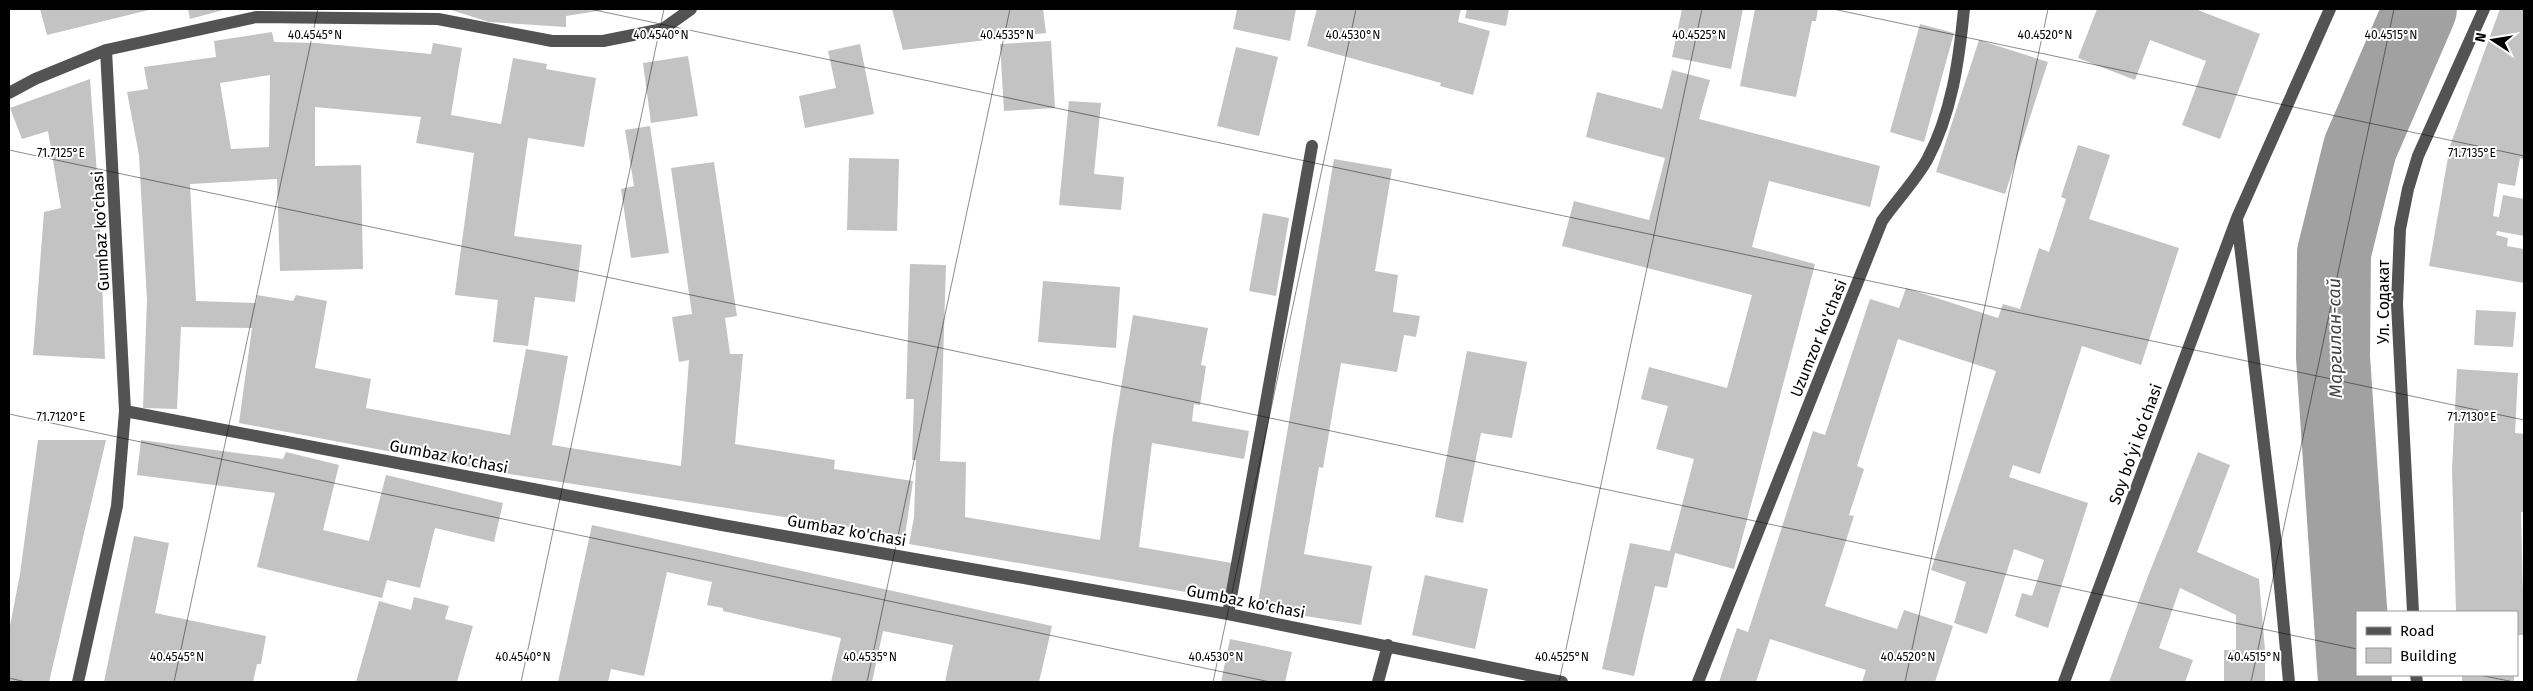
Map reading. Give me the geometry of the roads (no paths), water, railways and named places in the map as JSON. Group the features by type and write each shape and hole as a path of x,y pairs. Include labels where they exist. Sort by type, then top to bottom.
{"street":[{"path":"9,93 35,79 106,50 256,17 438,19 552,41 603,41 663,29 691,9"},
{"name":"Uzumzor ko'chasi","path":"1698,682 1882,221 1927,160 1947,112 1959,58 1964,9"},
{"name":"Soy boʻyi koʻchasi","path":"2064,682 2237,218 2330,9"},
{"name":"Ул. Содакат","path":"2413,611 2397,313 2400,229 2408,189 2418,156 2484,9"},
{"name":"Gumbaz ko'chasi","path":"78,682 117,506 126,411 106,50"},
{"path":"1228,614 1312,146"},
{"path":"2237,218 2276,544 2289,682"},
{"name":"Gumbaz ko'chasi","path":"126,411 722,524 1228,614 1388,645 1562,682"},
{"path":"1378,682 1388,645"}],"waterway":[{"name":"Маргилан-сай","path":"2355,682 2333,357 2334,253 2360,148 2420,9"}]}
